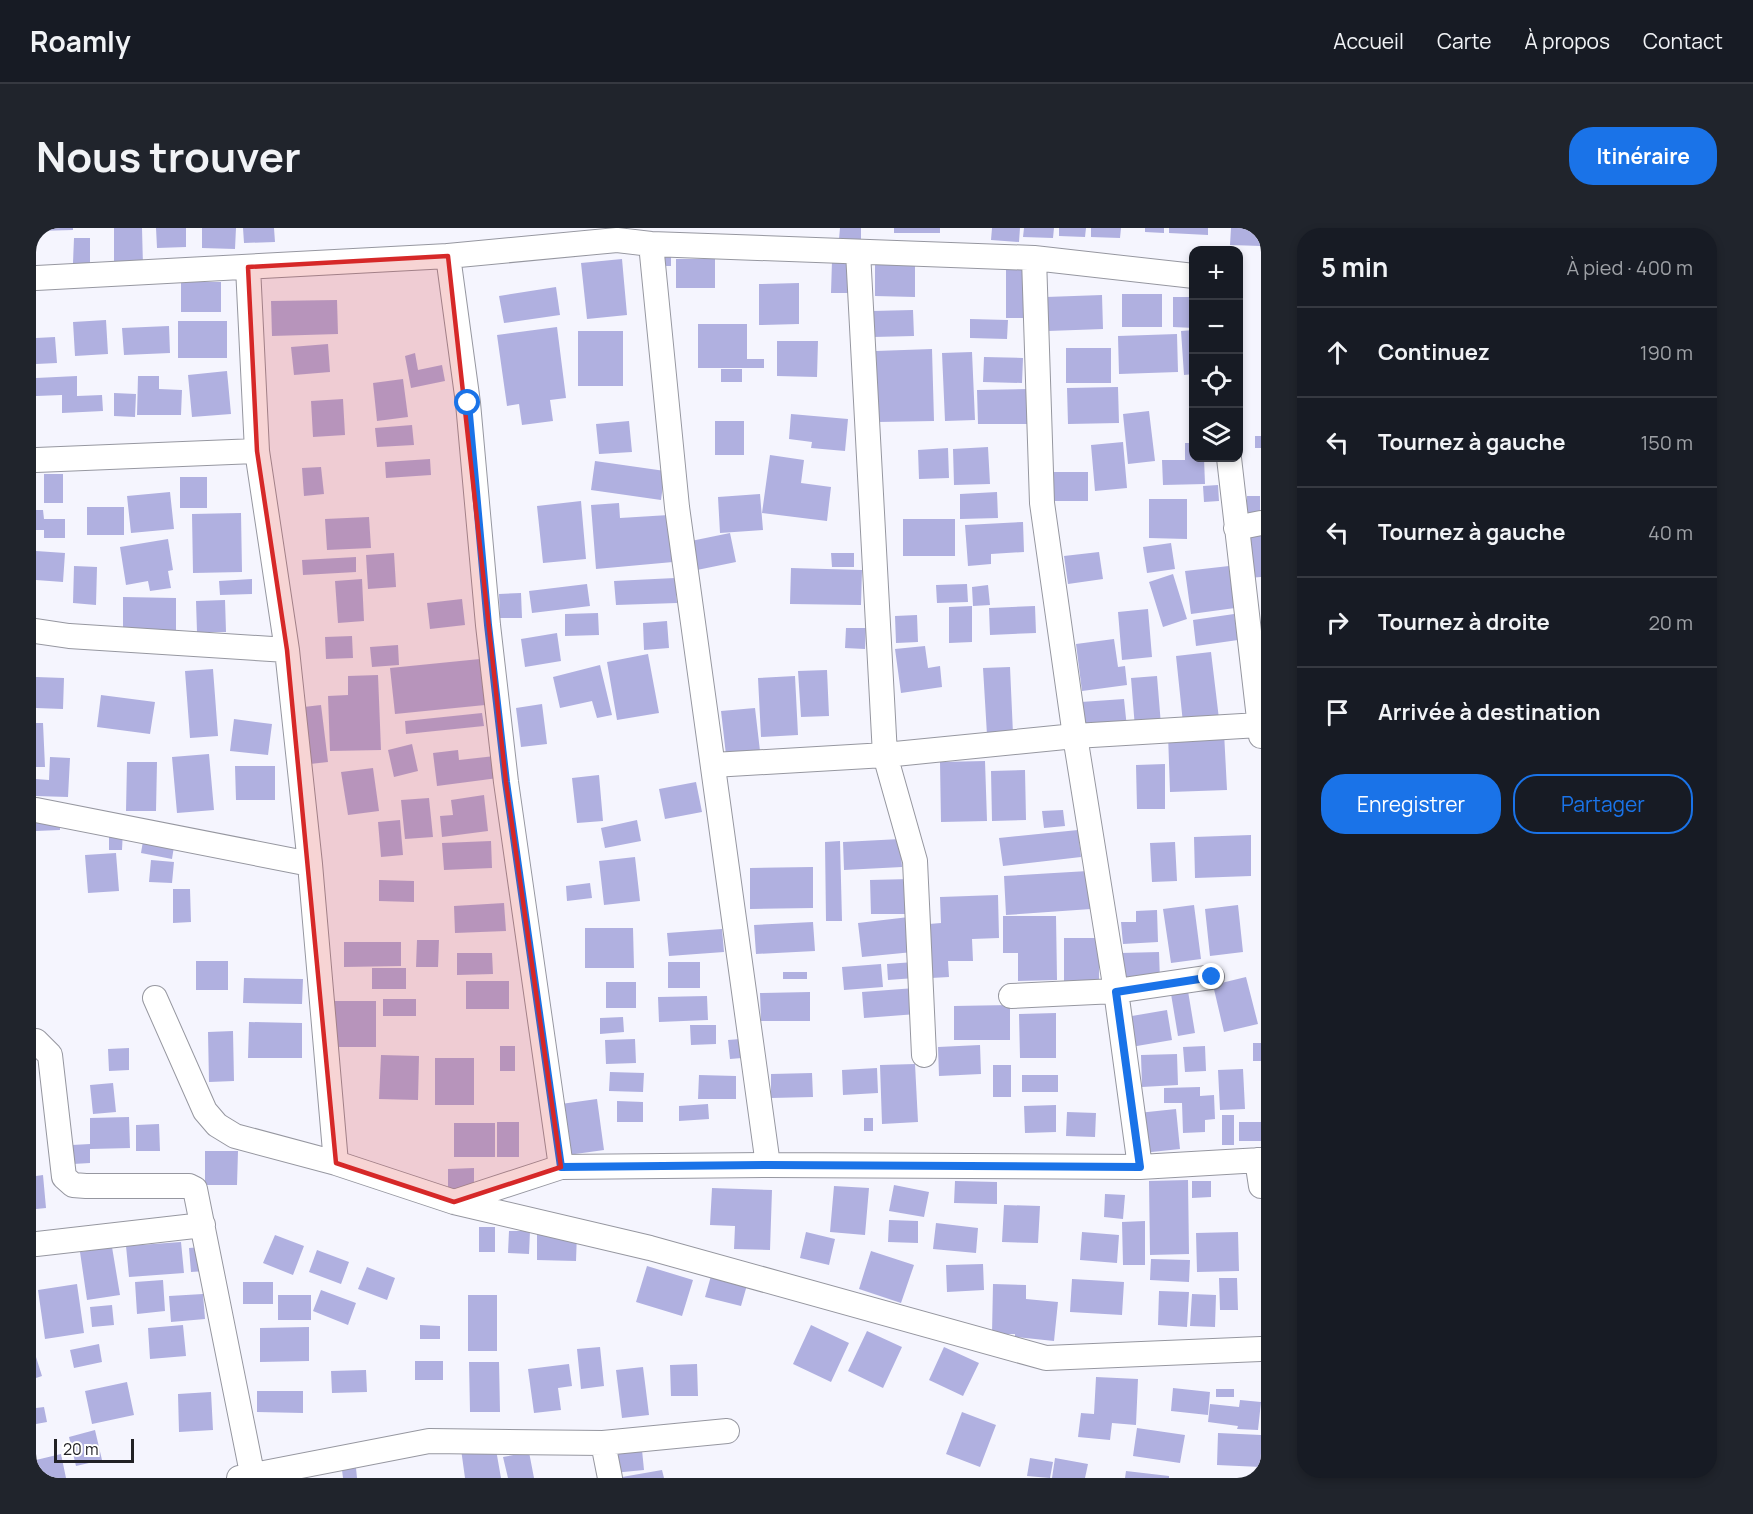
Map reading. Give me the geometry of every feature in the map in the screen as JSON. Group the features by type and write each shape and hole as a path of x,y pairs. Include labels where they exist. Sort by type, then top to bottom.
{"street":[{"path":"36,278 448,256 617,234 651,244 1034,258 1189,275"},
{"path":"651,244 678,507 768,1165"},
{"path":"858,252 885,755 915,861 924,1055"},
{"path":"448,256 469,414 488,625 506,782 561,1167"},
{"path":"1034,258 1042,503 1075,736 1116,992 1140,1167"},
{"path":"248,267 257,451 287,650 336,1163"},
{"path":"36,460 257,451"},
{"path":"713,765 885,755 1075,736 1260,730 1229,462"},
{"path":"1236,528 1261,523"},
{"path":"36,631 69,636 287,650"},
{"path":"36,810 309,864"},
{"path":"1011,996 1116,992 1212,977"},
{"path":"155,998 205,1111 217,1125 235,1136 336,1163 454,1202 650,1248 1046,1358 1261,1349"},
{"path":"36,1041 50,1054 64,1177 73,1185 192,1187 195,1189 248,1477 429,1441 603,1443 727,1431"},
{"path":"454,1202 561,1167 768,1165 1140,1167 1259,1160 1261,1186"},
{"path":"36,1244 203,1225"},
{"path":"603,1443 610,1478"}],"highlighted area":[{"path":"448,256 506,782 561,1167 454,1202 336,1163 287,650 257,451 248,267"}],"building":[{"path":"36,228 73,228 73,230 36,231"},
{"path":"114,228 142,228 143,266 114,266"},
{"path":"156,228 186,228 186,247 157,248"},
{"path":"202,228 236,228 235,249 202,248"},
{"path":"243,228 274,228 275,242 244,243"},
{"path":"840,228 861,228 861,240 839,239"},
{"path":"894,228 940,228 940,233 894,233"},
{"path":"992,228 1020,228 1019,242 991,240"},
{"path":"1024,228 1054,228 1053,238 1023,237"},
{"path":"1059,228 1086,228 1085,237 1059,236"},
{"path":"1091,228 1121,228 1120,238 1091,237"},
{"path":"1145,228 1164,228 1164,233 1145,232"},
{"path":"1169,228 1208,228 1208,235 1169,233"},
{"path":"1231,228 1261,228 1261,246 1230,245"},
{"path":"74,238 90,238 90,264 73,263"},
{"path":"660,256 671,256 671,266 660,266"},
{"path":"622,259 627,315 587,319 581,263"},
{"path":"676,259 715,259 715,288 676,288"},
{"path":"875,259 915,259 915,297 875,296"},
{"path":"832,261 850,262 849,293 831,293"},
{"path":"1006,266 1030,266 1030,318 1006,318"},
{"path":"181,282 221,282 221,312 181,312"},
{"path":"799,283 799,324 759,325 759,284"},
{"path":"556,287 560,315 504,323 499,296"},
{"path":"1122,294 1162,294 1162,327 1122,327"},
{"path":"1102,295 1103,329 1048,331 1046,297"},
{"path":"1173,297 1189,297 1189,328 1173,327"},
{"path":"337,300 338,334 272,336 271,301"},
{"path":"913,310 914,336 873,337 872,311"},
{"path":"970,319 1008,320 1007,339 970,338"},
{"path":"106,320 108,354 75,356 73,322"},
{"path":"178,321 227,321 227,358 178,358"},
{"path":"698,324 747,324 747,359 764,359 764,368 698,368"},
{"path":"169,326 170,353 124,355 122,328"},
{"path":"557,327 566,398 550,400 553,421 522,425 519,404 507,406 497,335"},
{"path":"1189,330 1189,374 1184,375 1181,331"},
{"path":"578,331 623,331 623,386 578,386"},
{"path":"1177,334 1178,372 1119,374 1118,336"},
{"path":"55,337 57,363 36,364 36,338"},
{"path":"777,341 818,341 817,377 777,376"},
{"path":"328,344 330,372 294,375 291,347"},
{"path":"1066,348 1111,348 1111,383 1066,383"},
{"path":"932,349 934,421 878,422 876,351"},
{"path":"972,352 975,420 945,421 942,353"},
{"path":"415,353 418,370 442,365 445,381 411,388 405,356"},
{"path":"984,357 1023,358 1022,383 983,382"},
{"path":"721,369 742,369 742,382 721,382"},
{"path":"227,371 231,414 192,417 188,375"},
{"path":"77,376 77,396 102,395 103,411 62,413 62,395 36,396 36,378"},
{"path":"138,376 159,376 159,389 182,390 181,415 137,415"},
{"path":"403,379 408,417 377,421 373,383"},
{"path":"1118,387 1119,423 1068,424 1067,388"},
{"path":"1030,389 1030,424 978,424 977,390"},
{"path":"114,393 136,394 135,417 114,416"},
{"path":"343,399 345,435 313,437 311,401"},
{"path":"1149,411 1155,461 1128,464 1123,414"},
{"path":"791,414 848,419 845,451 811,448 812,442 789,439"},
{"path":"629,421 632,452 599,454 596,424"},
{"path":"715,421 744,421 744,455 715,455"},
{"path":"412,425 414,445 377,447 375,428"},
{"path":"1255,436 1261,436 1261,448 1255,448"},
{"path":"1123,442 1127,488 1095,491 1091,445"},
{"path":"1185,443 1189,443 1189,462 1204,462 1205,484 1163,485 1162,460 1185,460"},
{"path":"988,447 990,484 954,485 953,449"},
{"path":"948,448 949,478 919,479 918,450"},
{"path":"770,455 804,460 801,483 831,487 827,521 762,513"},
{"path":"430,459 431,475 386,478 385,462"},
{"path":"595,461 665,471 661,500 591,490"},
{"path":"321,467 324,494 304,496 302,468"},
{"path":"1049,472 1088,472 1088,501 1049,501"},
{"path":"44,474 63,474 63,503 44,503"},
{"path":"180,477 207,477 207,508 180,508"},
{"path":"1218,485 1219,501 1204,502 1203,486"},
{"path":"170,492 174,529 131,533 127,496"},
{"path":"997,492 998,518 960,519 960,494"},
{"path":"760,494 763,530 720,533 718,497"},
{"path":"1247,496 1260,496 1260,512 1247,512"},
{"path":"1149,499 1187,499 1187,539 1149,538"},
{"path":"581,501 586,559 543,563 537,506"},
{"path":"619,503 620,518 669,515 673,562 596,569 591,505"},
{"path":"87,507 124,507 124,535 87,535"},
{"path":"36,510 43,510 44,519 65,519 65,538 44,538 44,530 36,530"},
{"path":"241,513 242,572 193,573 192,514"},
{"path":"369,517 371,548 327,550 325,519"},
{"path":"903,519 955,519 955,556 903,556"},
{"path":"1023,522 1024,552 991,554 991,564 968,566 965,525"},
{"path":"730,533 736,562 697,570 691,541"},
{"path":"1261,533 1261,577 1248,578 1243,535"},
{"path":"168,539 173,570 168,571 171,588 150,591 148,581 126,585 120,547"},
{"path":"1171,543 1175,569 1147,573 1143,547"},
{"path":"36,551 65,553 63,582 36,580"},
{"path":"1099,552 1103,579 1068,584 1064,556"},
{"path":"394,553 396,587 368,589 366,555"},
{"path":"831,553 854,553 854,567 832,567"},
{"path":"356,557 356,572 303,575 302,560"},
{"path":"74,566 97,567 96,605 73,603"},
{"path":"1229,566 1235,608 1191,614 1185,571"},
{"path":"791,568 862,570 861,605 790,604"},
{"path":"1173,574 1187,619 1163,627 1149,582"},
{"path":"675,578 677,603 616,605 614,581"},
{"path":"252,579 252,594 220,595 219,581"},
{"path":"362,579 364,621 338,623 335,581"},
{"path":"587,584 590,606 532,613 529,591"},
{"path":"967,584 968,602 937,603 936,585"},
{"path":"988,585 990,605 973,606 972,587"},
{"path":"521,593 522,618 500,618 499,594"},
{"path":"123,597 176,598 176,631 123,629"},
{"path":"462,599 465,625 430,629 427,603"},
{"path":"225,600 226,632 197,632 196,601"},
{"path":"972,606 972,642 949,643 949,607"},
{"path":"1035,606 1036,633 990,635 989,608"},
{"path":"1148,609 1152,657 1122,660 1118,612"},
{"path":"598,613 599,635 565,636 565,614"},
{"path":"1234,614 1238,640 1196,646 1193,620"},
{"path":"917,615 918,642 896,643 895,616"},
{"path":"667,621 669,648 644,650 643,623"},
{"path":"846,628 866,628 865,649 845,648"},
{"path":"557,633 561,661 525,667 521,639"},
{"path":"352,636 353,658 326,659 325,637"},
{"path":"1114,639 1118,667 1125,666 1127,685 1082,691 1076,644"},
{"path":"398,645 399,665 372,667 370,647"},
{"path":"925,646 928,668 940,666 942,687 901,693 895,649"},
{"path":"1211,652 1219,719 1183,723 1176,656"},
{"path":"648,654 659,713 617,720 607,662"},
{"path":"480,659 485,705 395,714 390,668"},
{"path":"600,665 612,715 597,718 592,701 560,708 553,677"},
{"path":"1010,667 1013,734 987,735 983,668"},
{"path":"213,669 218,736 190,738 185,671"},
{"path":"827,670 829,716 801,717 798,671"},
{"path":"378,675 381,750 330,751 328,696 348,695 348,676"},
{"path":"795,676 798,735 761,737 758,678"},
{"path":"1157,676 1161,725 1135,728 1131,678"},
{"path":"36,677 64,678 63,709 36,708"},
{"path":"101,695 155,702 150,734 97,727"},
{"path":"1124,699 1127,728 1084,732 1081,702"},
{"path":"542,704 547,744 521,747 516,708"},
{"path":"321,705 328,762 301,765 295,708"},
{"path":"755,708 760,751 726,755 721,711"},
{"path":"482,713 484,726 406,734 405,721"},
{"path":"234,719 272,724 268,755 230,751"},
{"path":"36,723 43,723 45,767 36,767"},
{"path":"1224,732 1227,790 1170,792 1168,734"},
{"path":"412,744 418,771 394,777 388,750"},
{"path":"458,750 459,760 495,756 498,778 437,786 433,753"},
{"path":"209,754 214,810 177,813 172,757"},
{"path":"50,757 70,758 68,797 36,796 36,779 49,780"},
{"path":"985,761 987,821 941,822 940,762"},
{"path":"127,762 157,762 156,811 126,811"},
{"path":"1165,764 1165,809 1137,809 1136,765"},
{"path":"235,766 275,766 275,800 236,800"},
{"path":"373,768 379,811 348,815 341,772"},
{"path":"1025,770 1026,820 992,821 991,771"},
{"path":"599,775 603,821 577,823 572,778"},
{"path":"696,782 702,812 665,819 659,789"},
{"path":"484,795 488,831 442,837 440,816 453,815 451,800"},
{"path":"429,798 433,837 405,839 401,800"},
{"path":"1063,810 1065,826 1044,828 1042,811"},
{"path":"36,817 60,817 60,830 36,831"},
{"path":"400,820 403,855 381,857 378,822"},
{"path":"637,820 641,841 605,848 601,828"},
{"path":"109,829 123,829 122,850 109,850"},
{"path":"1078,830 1081,857 1003,866 999,838"},
{"path":"144,835 175,840 172,859 141,853"},
{"path":"1251,835 1251,876 1195,878 1194,837"},
{"path":"900,839 902,867 844,870 843,842"},
{"path":"491,841 492,868 444,870 442,843"},
{"path":"840,841 842,921 826,921 825,842"},
{"path":"1175,842 1177,881 1152,882 1150,843"},
{"path":"116,853 119,891 88,893 85,855"},
{"path":"635,857 640,901 604,905 599,861"},
{"path":"151,860 174,862 172,883 149,882"},
{"path":"813,867 813,908 750,909 750,868"},
{"path":"1088,871 1091,909 1006,915 1004,876"},
{"path":"910,879 910,914 871,914 870,880"},
{"path":"379,880 414,881 414,902 379,901"},
{"path":"590,883 592,898 567,901 566,886"},
{"path":"173,889 190,889 191,922 173,923"},
{"path":"998,895 999,938 972,939 973,961 948,961 949,977 931,978 929,924 941,923 940,897"},
{"path":"504,903 506,931 455,933 454,906"},
{"path":"1194,905 1201,959 1171,963 1163,909"},
{"path":"1238,905 1243,952 1210,956 1205,909"},
{"path":"1157,910 1158,942 1123,944 1121,922 1136,922 1136,911"},
{"path":"1003,916 1056,916 1057,980 1018,981 1018,953 1003,953"},
{"path":"909,917 913,952 862,957 858,923"},
{"path":"813,922 815,951 756,954 754,925"},
{"path":"585,928 633,928 634,968 585,968"},
{"path":"722,929 724,952 669,956 667,933"},
{"path":"1064,938 1099,938 1099,980 1064,981"},
{"path":"417,940 439,940 438,967 416,967"},
{"path":"344,942 401,942 401,966 344,967"},
{"path":"1159,952 1160,981 1122,983 1120,953"},
{"path":"457,953 492,953 493,974 457,975"},
{"path":"196,961 228,961 228,990 196,990"},
{"path":"668,962 700,962 700,988 668,988"},
{"path":"914,962 915,978 888,980 887,964"},
{"path":"881,964 883,987 844,990 842,967"},
{"path":"372,968 406,968 406,989 372,989"},
{"path":"783,972 807,972 807,979 783,979"},
{"path":"1246,977 1258,1024 1224,1032 1213,985"},
{"path":"244,978 303,979 302,1004 243,1003"},
{"path":"466,981 509,981 509,1009 466,1009"},
{"path":"606,982 636,982 636,1008 606,1008"},
{"path":"915,988 917,1014 864,1018 862,992"},
{"path":"1188,991 1195,1033 1178,1036 1171,994"},
{"path":"810,992 810,1021 761,1021 760,993"},
{"path":"707,996 708,1020 659,1022 658,997"},
{"path":"383,999 416,999 416,1016 383,1016"},
{"path":"332,1001 376,1001 376,1047 332,1047"},
{"path":"1010,1005 1010,1040 954,1040 954,1006"},
{"path":"1167,1010 1172,1040 1131,1047 1126,1017"},
{"path":"1056,1013 1056,1058 1020,1058 1019,1014"},
{"path":"623,1017 624,1032 600,1034 600,1018"},
{"path":"249,1022 302,1023 302,1058 248,1058"},
{"path":"690,1025 716,1025 716,1044 691,1045"},
{"path":"233,1031 234,1081 209,1082 208,1032"},
{"path":"635,1039 636,1063 606,1064 605,1040"},
{"path":"740,1039 742,1058 730,1059 728,1040"},
{"path":"1253,1043 1261,1043 1261,1061 1253,1061"},
{"path":"980,1045 981,1074 939,1076 938,1047"},
{"path":"500,1046 515,1046 515,1071 500,1071"},
{"path":"1205,1046 1206,1071 1185,1072 1183,1047"},
{"path":"129,1048 129,1070 109,1071 108,1049"},
{"path":"1177,1054 1178,1085 1142,1087 1141,1055"},
{"path":"381,1055 419,1056 418,1100 379,1099"},
{"path":"435,1058 474,1058 474,1105 435,1105"},
{"path":"915,1064 918,1122 882,1124 880,1065"},
{"path":"993,1065 1011,1065 1011,1097 993,1097"},
{"path":"877,1068 878,1093 843,1095 842,1070"},
{"path":"1243,1069 1245,1109 1220,1110 1218,1070"},
{"path":"610,1072 644,1073 643,1092 609,1091"},
{"path":"812,1073 813,1097 771,1098 771,1074"},
{"path":"699,1075 736,1076 736,1099 698,1099"},
{"path":"1022,1075 1058,1075 1058,1092 1022,1092"},
{"path":"113,1083 116,1112 93,1114 90,1085"},
{"path":"1200,1087 1200,1096 1214,1095 1215,1119 1205,1120 1205,1132 1183,1133 1182,1103 1164,1103 1164,1088"},
{"path":"597,1099 604,1150 568,1155 561,1104"},
{"path":"617,1101 643,1102 643,1122 617,1122"},
{"path":"708,1104 709,1119 679,1121 679,1106"},
{"path":"1056,1105 1056,1132 1025,1133 1024,1106"},
{"path":"1176,1109 1180,1149 1142,1153 1138,1113"},
{"path":"1067,1112 1096,1113 1095,1137 1066,1136"},
{"path":"1222,1115 1234,1115 1234,1145 1222,1145"},
{"path":"129,1117 130,1148 90,1149 90,1163 73,1164 72,1145 90,1144 90,1118"},
{"path":"864,1118 873,1118 873,1131 864,1131"},
{"path":"497,1122 519,1122 519,1157 497,1157"},
{"path":"1239,1122 1261,1122 1261,1141 1239,1141"},
{"path":"454,1123 495,1123 495,1157 454,1157"},
{"path":"159,1124 160,1151 136,1151 136,1125"},
{"path":"205,1151 238,1151 237,1185 205,1185"},
{"path":"474,1168 474,1190 448,1190 448,1169"},
{"path":"43,1175 46,1208 36,1209 36,1176"},
{"path":"1188,1180 1189,1254 1150,1255 1149,1181"},
{"path":"955,1181 997,1182 997,1204 954,1203"},
{"path":"1192,1181 1211,1181 1211,1197 1192,1198"},
{"path":"894,1185 929,1192 924,1217 889,1211"},
{"path":"834,1186 869,1188 865,1235 830,1232"},
{"path":"712,1188 772,1190 770,1250 734,1249 735,1226 710,1225"},
{"path":"1105,1194 1125,1195 1123,1219 1104,1217"},
{"path":"1004,1205 1040,1206 1038,1243 1002,1242"},
{"path":"889,1220 918,1221 918,1243 888,1242"},
{"path":"1145,1221 1145,1265 1123,1265 1122,1222"},
{"path":"936,1223 978,1228 976,1253 933,1249"},
{"path":"479,1227 495,1227 495,1252 479,1252"},
{"path":"509,1231 530,1231 529,1254 508,1253"},
{"path":"537,1232 577,1233 576,1261 537,1260"},
{"path":"806,1232 835,1239 829,1265 800,1258"},
{"path":"1082,1232 1119,1235 1117,1263 1080,1260"},
{"path":"1238,1232 1239,1271 1197,1272 1196,1233"},
{"path":"275,1235 304,1246 293,1275 263,1263"},
{"path":"181,1242 184,1273 129,1277 126,1246"},
{"path":"112,1247 120,1295 87,1300 80,1252"},
{"path":"203,1247 205,1271 191,1272 189,1248"},
{"path":"317,1250 349,1262 341,1284 309,1272"},
{"path":"871,1251 914,1265 901,1303 859,1289"},
{"path":"1151,1259 1190,1260 1189,1282 1150,1280"},
{"path":"983,1264 984,1290 947,1292 946,1265"},
{"path":"647,1266 693,1280 682,1316 636,1302"},
{"path":"367,1267 395,1278 387,1300 358,1289"},
{"path":"711,1276 747,1285 741,1306 705,1297"},
{"path":"1219,1278 1237,1278 1238,1310 1220,1310"},
{"path":"1072,1279 1124,1282 1122,1315 1070,1312"},
{"path":"163,1280 165,1311 137,1314 135,1282"},
{"path":"243,1282 273,1282 273,1304 243,1304"},
{"path":"77,1284 84,1333 45,1339 38,1290"},
{"path":"993,1284 1026,1285 1026,1299 1058,1302 1054,1341 1015,1337 1015,1334 992,1334"},
{"path":"321,1290 356,1303 348,1325 313,1311"},
{"path":"1159,1291 1189,1292 1187,1327 1158,1325"},
{"path":"203,1294 205,1319 171,1322 169,1296"},
{"path":"1192,1294 1216,1295 1215,1327 1190,1326"},
{"path":"278,1295 311,1295 311,1320 278,1320"},
{"path":"468,1295 497,1295 497,1351 468,1351"},
{"path":"112,1305 114,1325 92,1327 90,1307"},
{"path":"183,1325 186,1356 150,1359 148,1328"},
{"path":"420,1325 440,1326 440,1339 420,1339"},
{"path":"811,1325 849,1343 831,1382 793,1364"},
{"path":"309,1327 309,1361 260,1362 260,1328"},
{"path":"867,1331 902,1347 883,1388 848,1371"},
{"path":"99,1344 102,1362 74,1368 70,1350"},
{"path":"600,1347 604,1386 581,1389 577,1349"},
{"path":"944,1347 979,1363 963,1396 929,1380"},
{"path":"36,1357 42,1376 36,1378"},
{"path":"415,1361 443,1361 443,1380 415,1380"},
{"path":"469,1362 499,1362 500,1412 470,1412"},
{"path":"569,1364 572,1386 558,1388 561,1410 534,1413 528,1369"},
{"path":"697,1364 698,1396 671,1396 670,1365"},
{"path":"643,1367 649,1415 622,1418 616,1370"},
{"path":"366,1370 367,1392 332,1393 331,1371"},
{"path":"1096,1377 1138,1379 1136,1425 1112,1423 1110,1440 1078,1437 1081,1413 1094,1414"},
{"path":"127,1382 134,1415 92,1424 85,1391"},
{"path":"1173,1388 1210,1392 1208,1415 1171,1411"},
{"path":"1216,1389 1234,1389 1234,1397 1216,1397"},
{"path":"257,1391 303,1391 303,1413 257,1412"},
{"path":"211,1392 213,1430 179,1432 178,1394"},
{"path":"1240,1400 1261,1402 1258,1430 1237,1429 1238,1426 1208,1422 1210,1404 1239,1407"},
{"path":"44,1407 47,1422 36,1424 36,1408"},
{"path":"962,1412 996,1425 980,1467 946,1454"},
{"path":"1137,1428 1185,1435 1180,1463 1133,1456"},
{"path":"95,1430 102,1460 76,1466 69,1437"},
{"path":"1218,1433 1261,1435 1261,1467 1217,1465"},
{"path":"495,1444 501,1478 465,1478 461,1449"},
{"path":"642,1450 644,1470 613,1473 612,1453"},
{"path":"529,1452 534,1478 508,1478 503,1457"},
{"path":"61,1454 66,1478 36,1478 36,1460"},
{"path":"1030,1458 1053,1462 1050,1478 1027,1476"},
{"path":"1055,1458 1088,1464 1085,1478 1052,1478"},
{"path":"356,1468 357,1478 343,1478 342,1470"},
{"path":"662,1470 664,1478 622,1478 622,1477"},
{"path":"1126,1471 1169,1476 1169,1478 1125,1478"}],"route":[{"path":"468,403 488,625 506,782 561,1167 768,1165 1140,1167 1116,992 1212,977"}]}
